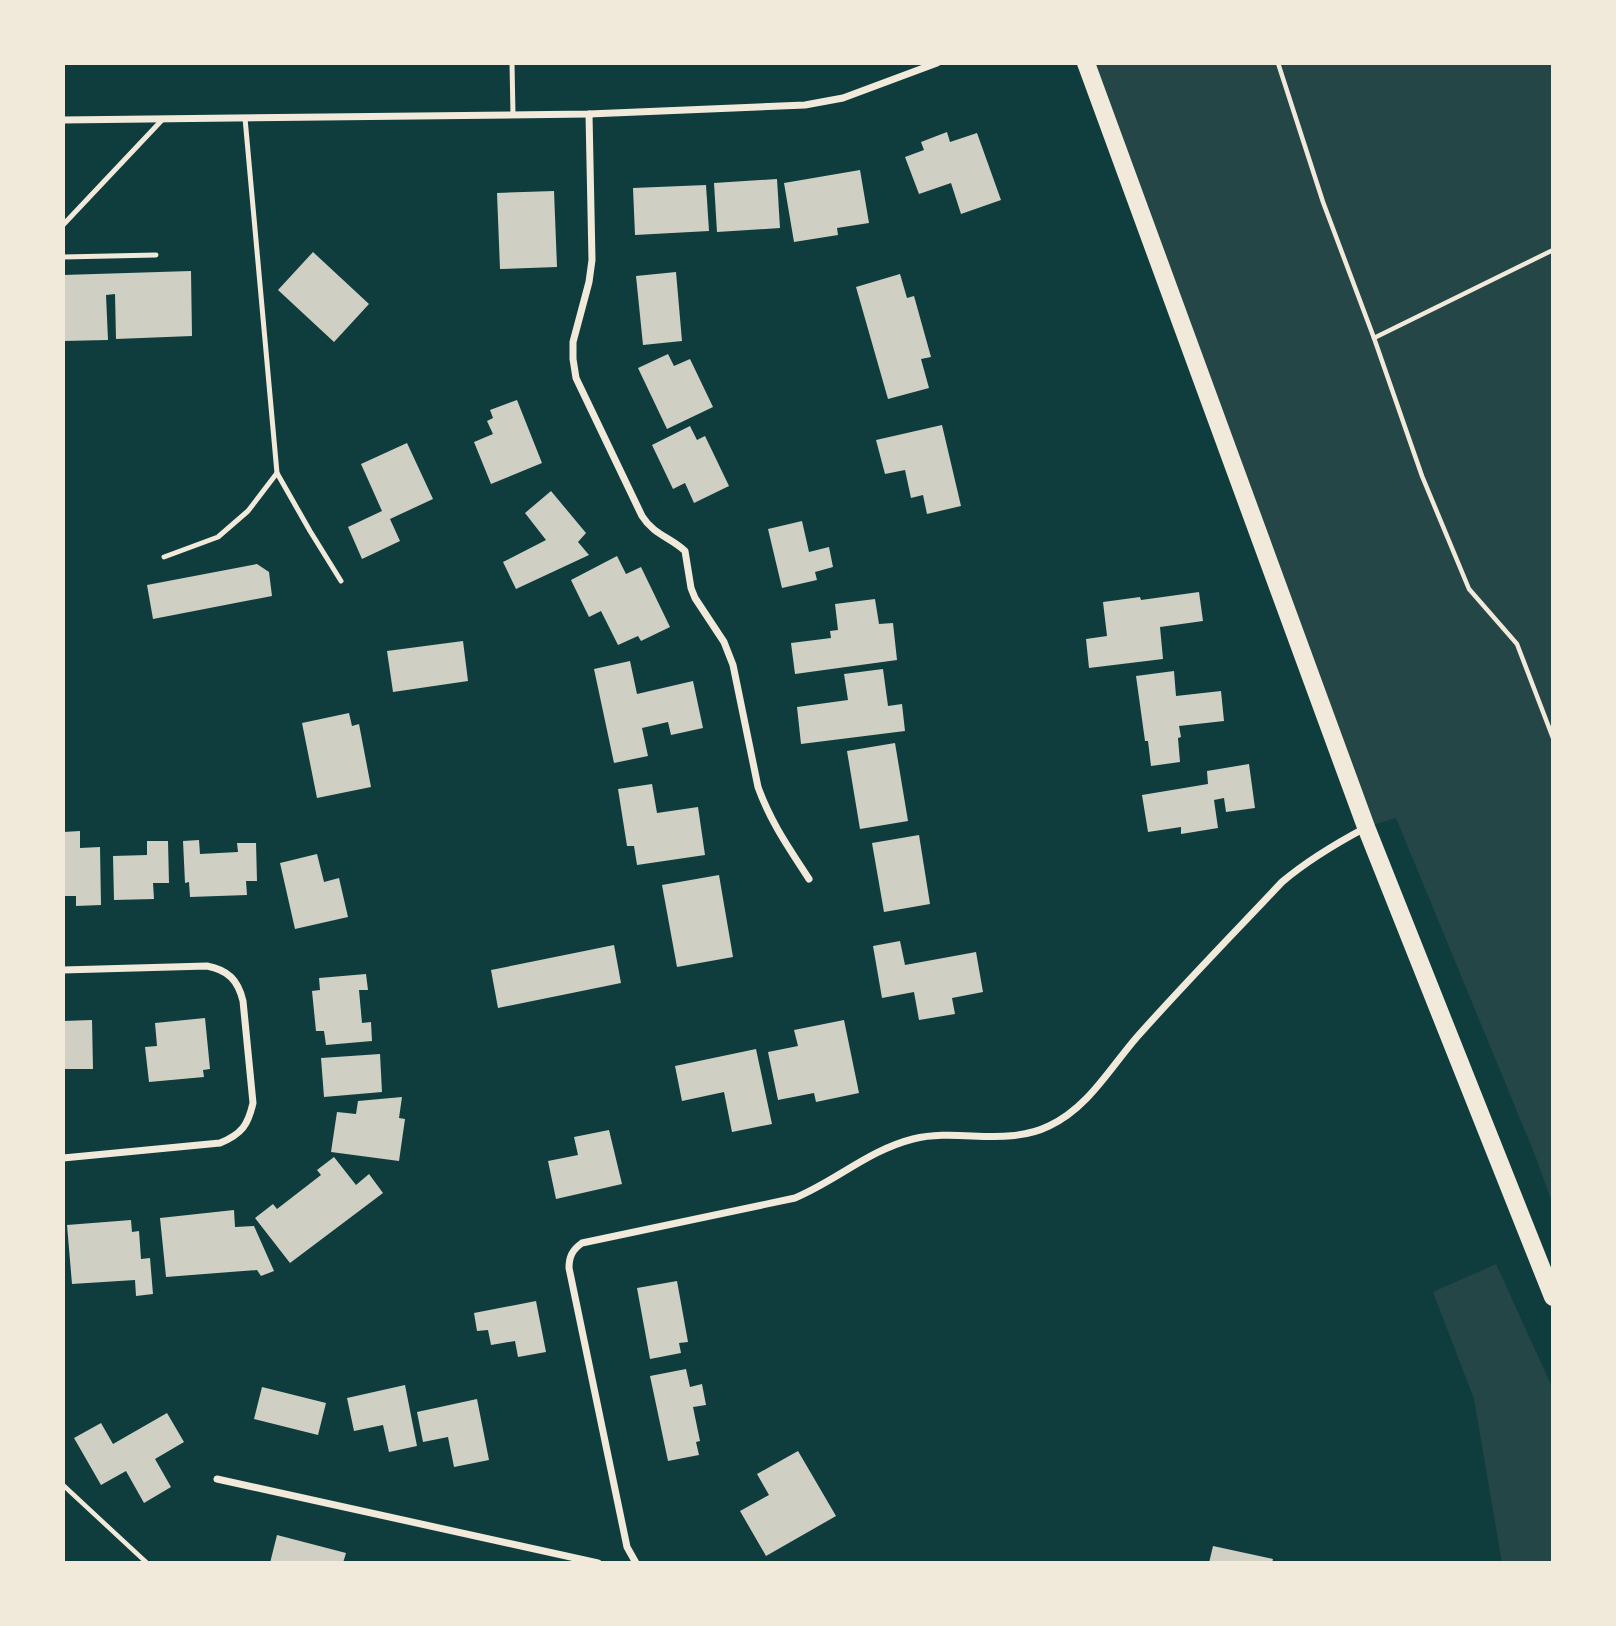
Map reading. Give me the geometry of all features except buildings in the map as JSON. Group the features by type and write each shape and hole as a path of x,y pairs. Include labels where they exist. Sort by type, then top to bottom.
{"main road":[{"path":"1086,63 1366,827 1553,1297"}],"street":[{"path":"63,120 589,114 815,104 843,98 937,63"},
{"path":"589,114 592,260 573,342 576,378 647,524 685,551 695,598 724,642 733,666 758,787 774,826 809,879"},
{"path":"636,1563 627,1547 569,1268 569,1260 576,1247 582,1243 795,1198 873,1154 912,1139 959,1134 1009,1137 1054,1124 1093,1091 1136,1038 1282,882 1327,848 1366,827"},
{"path":"63,970 206,966 217,968 233,977 243,1001 253,1103 243,1129 234,1138 220,1143 63,1158"},
{"path":"216,1479 598,1563"}],"lane":[{"path":"512,63 513,115"},
{"path":"245,118 277,473 341,581"},
{"path":"63,225 163,119"},
{"path":"63,257 156,255"},
{"path":"164,557 218,537 248,510 277,473"}],"path":[{"path":"1278,63 1324,202 1422,476 1469,589 1517,644 1553,738"},
{"path":"1374,338 1553,250"},
{"path":"63,1485 147,1563"}],"shaded area":[{"path":"1086,63 1553,63 1553,1205 1535,1155 1396,818 1366,827"},
{"path":"1496,1264 1553,1389 1553,1563 1502,1563 1474,1399 1433,1292"}]}
